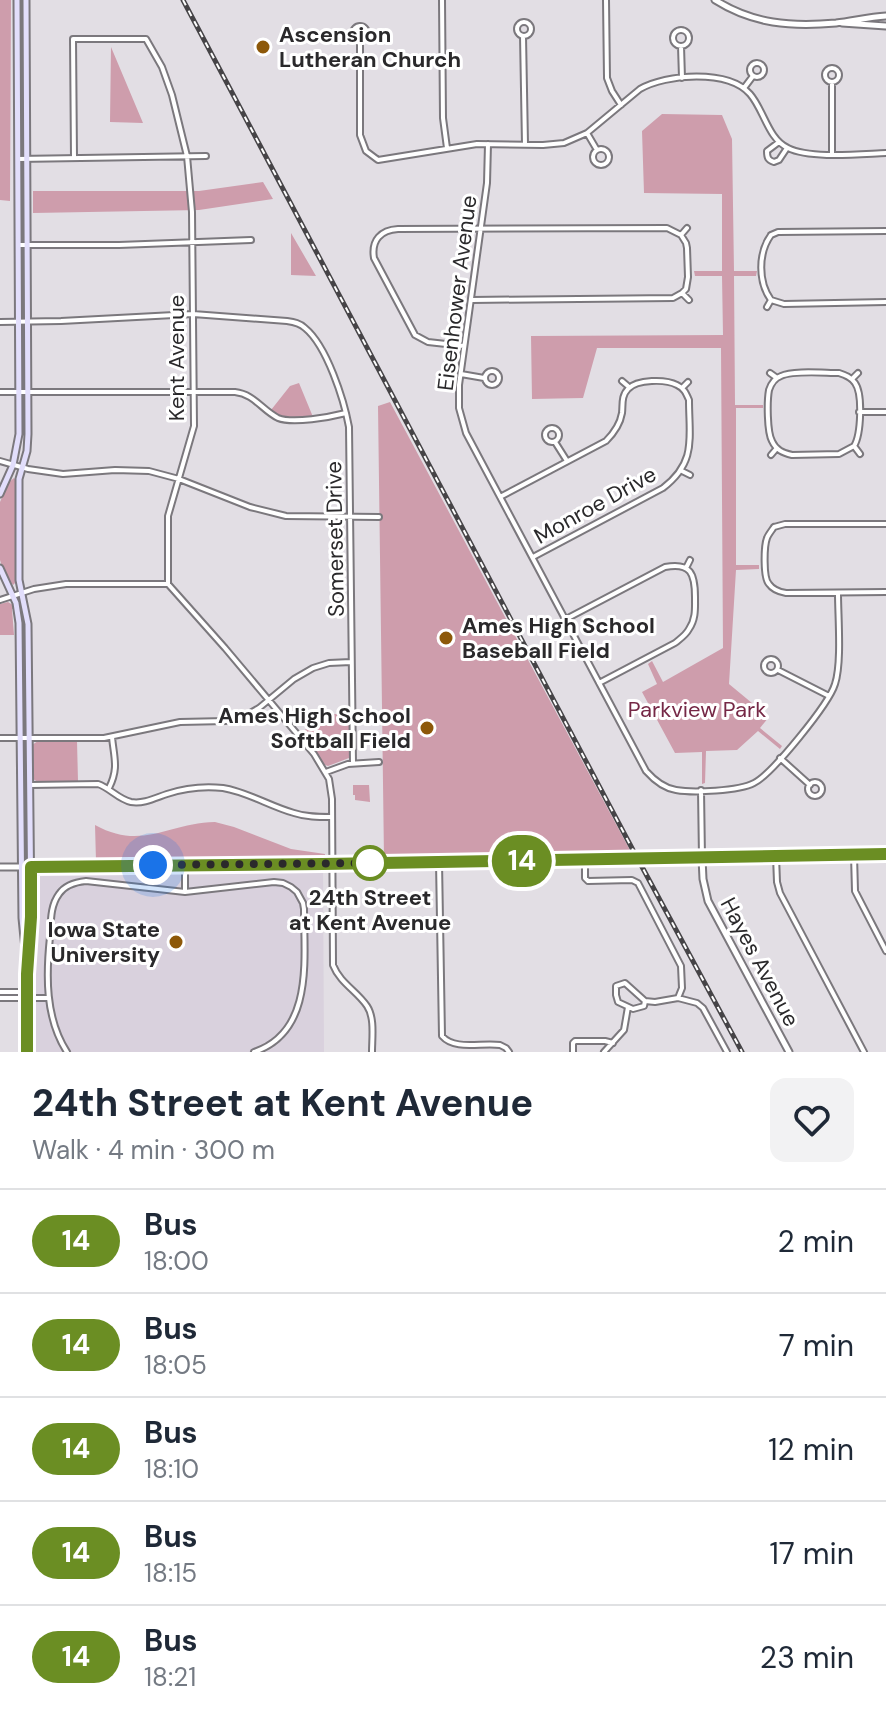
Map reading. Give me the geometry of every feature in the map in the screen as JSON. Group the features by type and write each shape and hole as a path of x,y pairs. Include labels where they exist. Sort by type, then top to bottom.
{"main road":[{"path":"0,494 18,446 17,0"},
{"path":"26,0 28,445 19,485 19,576 28,624 31,917 27,1052"},
{"path":"0,568 13,596 19,623 22,918 27,974"},
{"path":"22,867 886,854"}],"street":[{"path":"442,0 443,118 447,148"},
{"path":"606,0 607,78 621,105"},
{"path":"715,0 741,15 770,23 886,26"},
{"path":"837,23 886,16"},
{"path":"680,30 689,37 686,44 681,46 673,40 674,34 680,30"},
{"path":"523,36 525,144"},
{"name":"Kent Avenue","path":"74,158 73,39 146,39 162,67 172,95 187,156 190,183 194,426 168,516 168,584"},
{"path":"360,40 360,135 366,151 378,160 447,148 488,144 554,145 574,140 648,85 665,79 682,78 724,79 744,88 754,99 779,142 787,148 806,154 886,153"},
{"path":"681,46 682,78"},
{"path":"744,88 753,76"},
{"path":"832,83 832,154"},
{"path":"587,133 597,150"},
{"path":"779,142 767,151 769,160 779,160 787,148"},
{"name":"Eisenhower Avenue","path":"488,144 487,183 461,374 459,397 462,421 646,771 652,779 677,790 746,787 762,778 829,696"},
{"path":"18,159 206,156"},
{"path":"464,346 423,340 412,331 376,265 373,252 375,240 386,230 667,228 681,235 686,243 687,283 682,293 667,299 472,300"},
{"path":"681,235 687,228"},
{"path":"886,231 769,232 762,258 762,282 771,300 784,304 886,302"},
{"path":"18,245 251,240"},
{"path":"682,293 689,300"},
{"path":"767,307 771,300"},
{"path":"0,322 193,314"},
{"name":"Somerset Drive","path":"193,314 287,321 304,326 320,349 342,395 349,427 353,763"},
{"path":"770,373 777,378"},
{"path":"793,373 839,373 852,379 859,391 859,433 854,446 839,454 792,455 777,448 769,432 769,391 777,378 793,373"},
{"path":"852,379 858,373"},
{"path":"461,374 484,378"},
{"path":"622,381 629,387"},
{"path":"500,497 606,441 619,423 629,387 643,382 669,382 682,388 688,382"},
{"name":"Monroe Drive","path":"533,557 663,488 682,471 689,443 689,400 682,388"},
{"path":"0,392 243,393 285,420 328,418 346,413"},
{"path":"859,412 886,412"},
{"path":"555,442 567,461"},
{"path":"854,446 860,454"},
{"path":"771,455 777,448"},
{"path":"0,461 22,468 63,474 149,471 179,479 250,507 286,516 379,517"},
{"path":"682,471 690,475"},
{"path":"770,522 774,527"},
{"path":"886,524 785,524 774,527 765,548 766,578 773,588 786,593 886,592"},
{"path":"686,568 690,560"},
{"path":"566,619 665,567 676,565 693,574 695,612 688,631 675,643 599,683"},
{"path":"0,600 66,584 168,584 314,754 329,779 332,799 333,965 341,981 367,1006 371,1016 372,1052"},
{"path":"769,594 773,588"},
{"path":"778,670 829,696 837,673 838,593"},
{"path":"0,738 112,737 180,722 226,721 259,708 294,679 313,668 329,663 352,662"},
{"path":"109,788 116,770 112,737"},
{"path":"780,758 810,785"},
{"path":"326,772 353,763 379,762"},
{"path":"30,785 98,784 134,803 183,789 219,788 239,791 295,814 331,817"},
{"name":"Hayes Avenue","path":"701,790 703,879 708,901 789,1052"},
{"path":"854,855 855,891 886,951"},
{"path":"776,856 780,893 864,1052"},
{"path":"585,860 585,878 588,881 632,880 638,883 681,966 682,988 678,998"},
{"path":"439,862 442,1036 453,1044 493,1044 509,1052"},
{"path":"185,865 185,892"},
{"path":"0,867 22,867"},
{"path":"67,1052 54,1027 47,959 52,910 63,890 86,881 185,892 274,882 291,887 303,903 303,973 299,1006 289,1026 272,1043 254,1052"},
{"path":"645,1001 639,1009 618,1002 616,986 625,983 645,1001 678,998 697,1003 703,1008 727,1052"},
{"path":"0,995 49,998"},
{"path":"604,1052 624,1030 628,1007"},
{"path":"573,1052 575,1041 613,1043"}],"shaded area":[{"name":"Iowa State University","path":"323,864 324,1052 27,1052 31,867"}],"green space":[{"path":"0,0 11,0 10,201 0,200"},
{"path":"111,47 143,123 110,122"},
{"name":"Parkview Park","path":"662,114 722,115 732,139 734,271 757,271 756,276 734,276 735,405 763,405 763,408 736,408 736,565 759,565 759,569 736,570 729,684 769,717 760,728 782,746 780,749 758,731 737,750 706,751 705,783 702,784 702,752 675,753 642,692 657,684 648,664 652,661 663,682 723,648 721,348 597,348 583,398 532,399 531,336 723,335 722,276 695,276 694,271 722,271 722,194 644,193 642,131"},
{"path":"263,182 273,199 199,210 33,213 33,191 199,191"},
{"path":"291,233 316,276 291,275"},
{"path":"299,383 313,417 283,417 271,410 290,386"},
{"path":"390,402 632,854 384,858 378,406"},
{"path":"14,478 16,582 13,585 4,573 0,560 0,502 8,483"},
{"path":"8,602 14,609 14,635 0,635 0,604"},
{"path":"22,604 25,621 25,728 22,729 19,605"},
{"path":"325,714 349,714 349,758 328,766 301,733"},
{"path":"38,741 77,741 78,781 38,782 33,779 32,745"},
{"path":"353,785 369,785 370,802 355,800"},
{"path":"215,822 291,849 325,854 325,858 96,861 95,825 127,836 141,836"}],"railway":[{"path":"183,0 742,1052"}],"bus line":[{"name":"14","path":"27,1052 31,867 886,854"}],"place":[{"name":"Ascension Lutheran Church","path":"263,47"},
{"name":"Ames High School Baseball Field","path":"446,638"},
{"name":"Ames High School Softball Field","path":"427,728"},
{"name":"24th Street at Kent Avenue","path":"370,863"},
{"name":"Iowa State University","path":"176,942"}],"route":[{"path":"153,865 370,863"}]}
